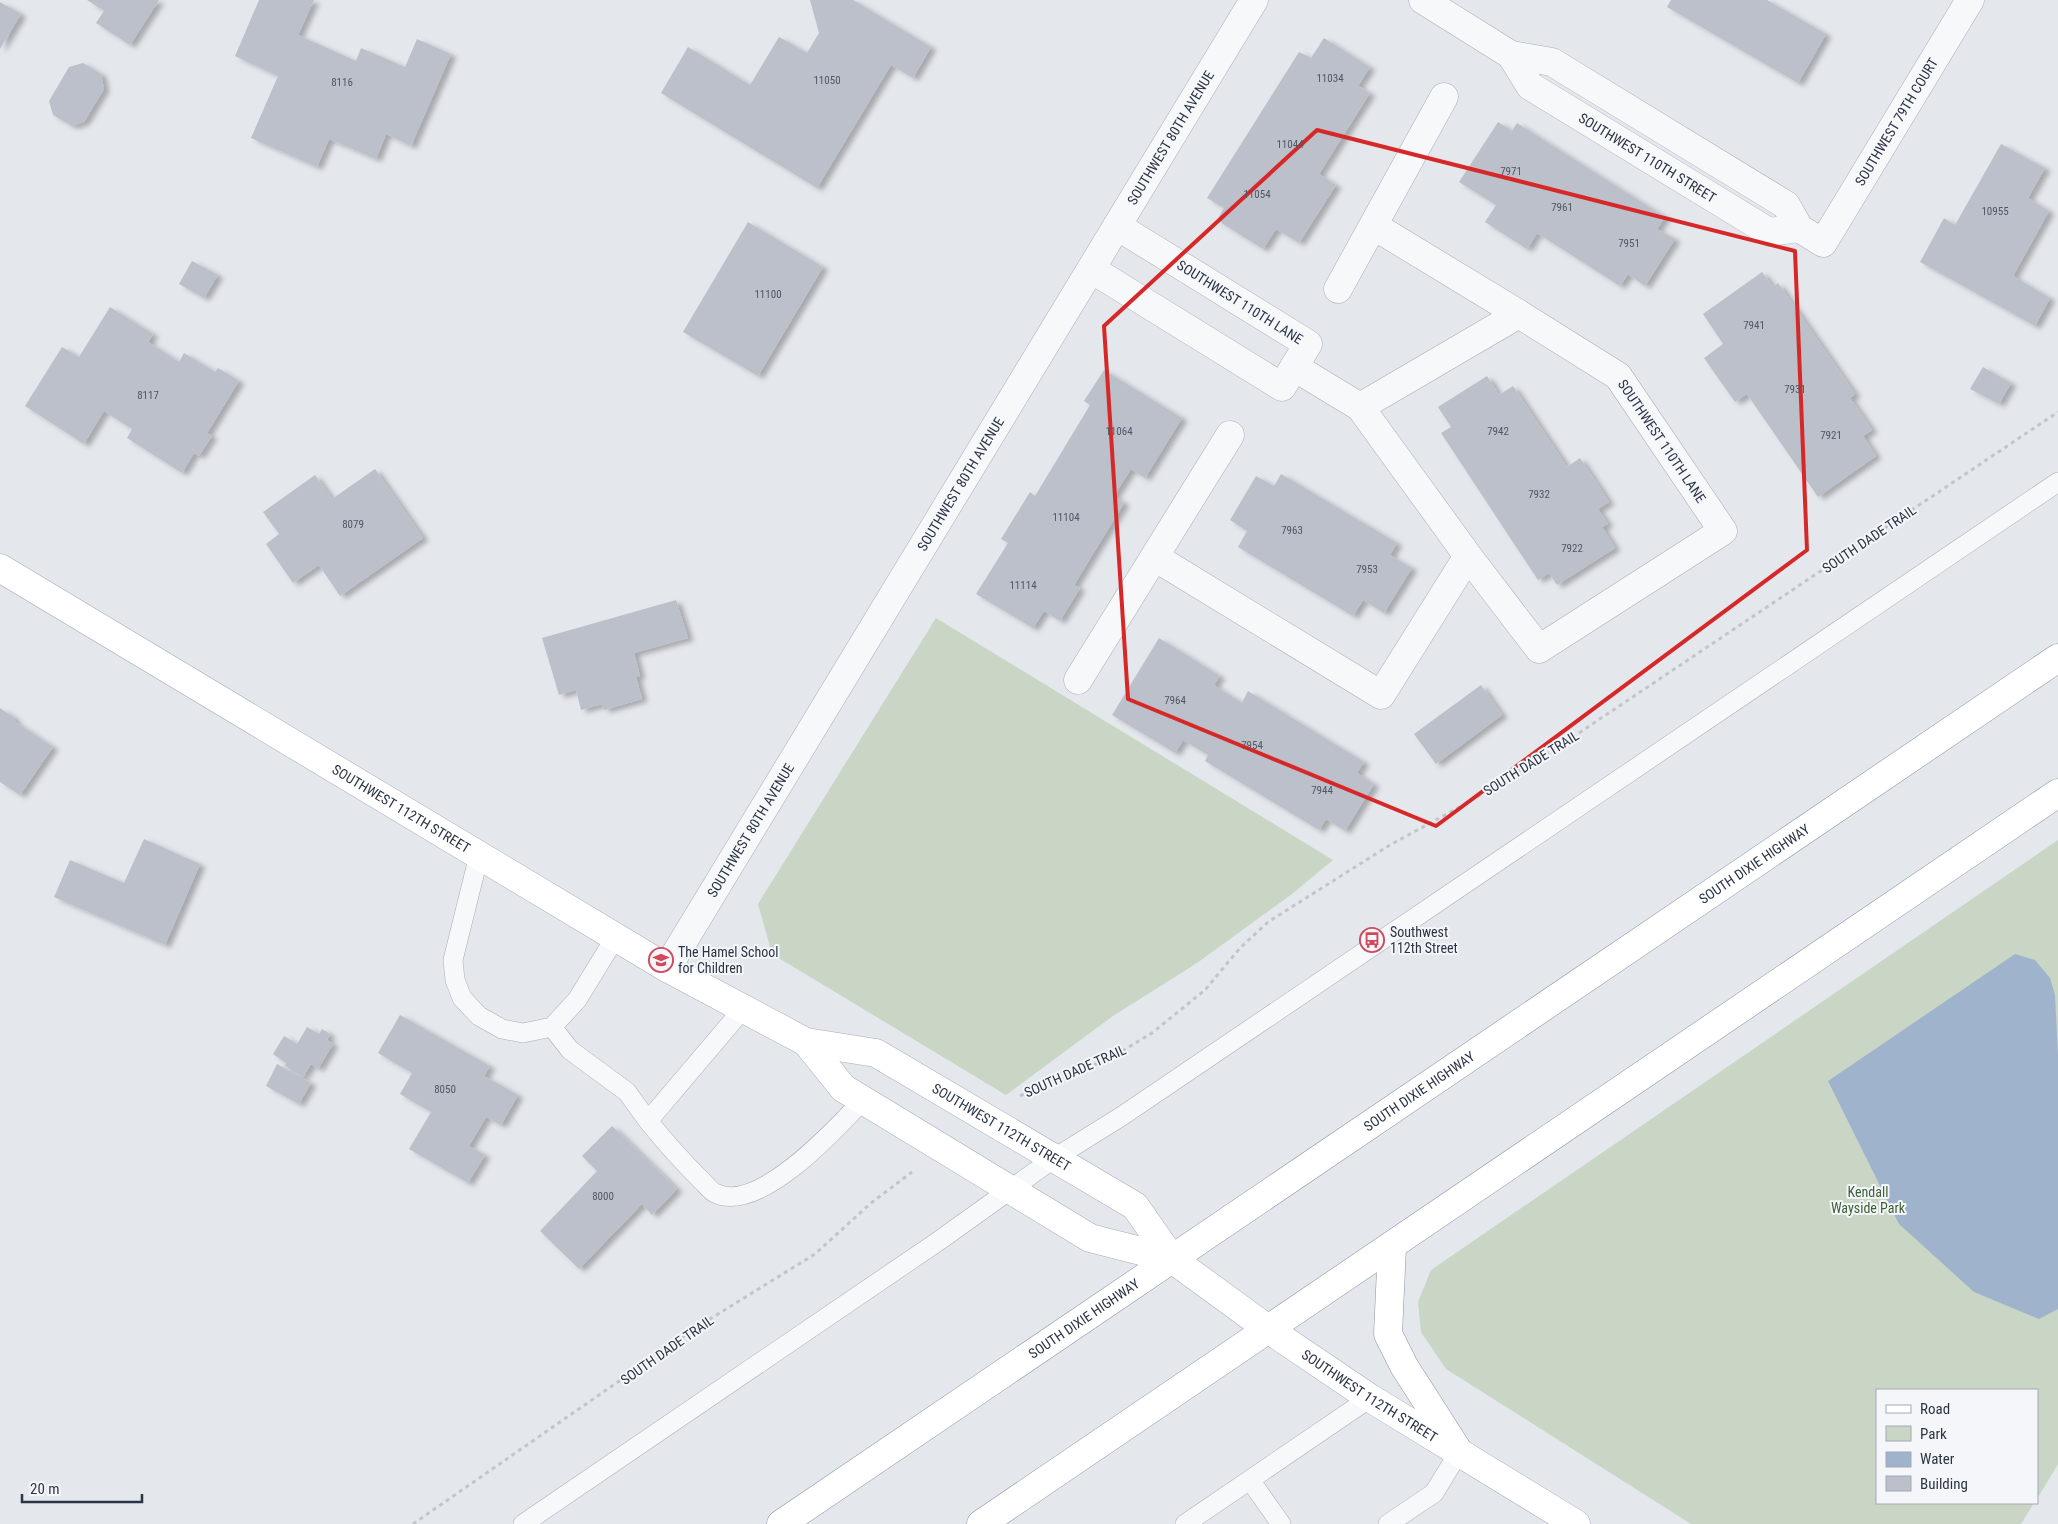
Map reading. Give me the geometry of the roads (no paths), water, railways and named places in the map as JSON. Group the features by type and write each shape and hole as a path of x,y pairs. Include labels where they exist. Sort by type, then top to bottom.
{"main road":[{"name":"SOUTHWEST 112TH STREET","path":"0,568 667,968 806,1042 876,1053 1135,1206 1172,1259 1268,1329 1370,1398 1576,1524"},
{"name":"SOUTH DIXIE HIGHWAY","path":"781,1524 2058,658"},
{"path":"981,1524 1392,1247 2058,793"},
{"name":"SOUTHWEST 112TH STREET","path":"806,1042 843,1088 1090,1238 1172,1259"},
{"path":"1392,1247 1388,1334 1404,1366 1459,1452"}],"street":[{"name":"SOUTHWEST 80TH AVENUE","path":"667,968 1254,0"},
{"name":"SOUTHWEST 79TH COURT","path":"1423,0 1511,54 1552,62 1786,206 1799,228 1823,242 1970,0"},
{"path":"1338,289 1444,97"},
{"name":"SOUTHWEST 110TH LANE","path":"1117,226 1308,344 1288,377"},
{"path":"1091,269 1288,377 1360,407 1519,314 1374,226"},
{"name":"SOUTHWEST 110TH LANE","path":"1360,407 1468,556 1539,649 1723,531 1618,376 1519,314"},
{"path":"1078,680 1156,558 1230,435"},
{"path":"1156,558 1381,695 1468,556"}],"lane":[{"path":"522,1524 940,1240 1053,1159 1122,1116 2058,482"},
{"path":"479,855 453,960 455,980 462,998 479,1016 502,1029 523,1033 552,1027 577,1000 615,938"},
{"path":"648,1121 742,1009"},
{"path":"552,1027 570,1050 626,1092 672,1152 715,1193 735,1198 768,1184 820,1146 863,1100"},
{"path":"1185,1524 1370,1398"},
{"path":"1388,1524 1434,1493 1459,1452"},
{"path":"1250,1480 1281,1524"}],"water":[{"path":"2015,954 2035,960 2050,978 2055,995 2058,1055 2058,1309 2039,1319 1974,1292 1899,1224 1828,1081"}],"place":[{"name":"Southwest 112th Street","path":"1372,940"},
{"name":"The Hamel School for Children","path":"661,960"}],"park label":[{"name":"Kendall Wayside Park","path":"1868,1200"}]}
